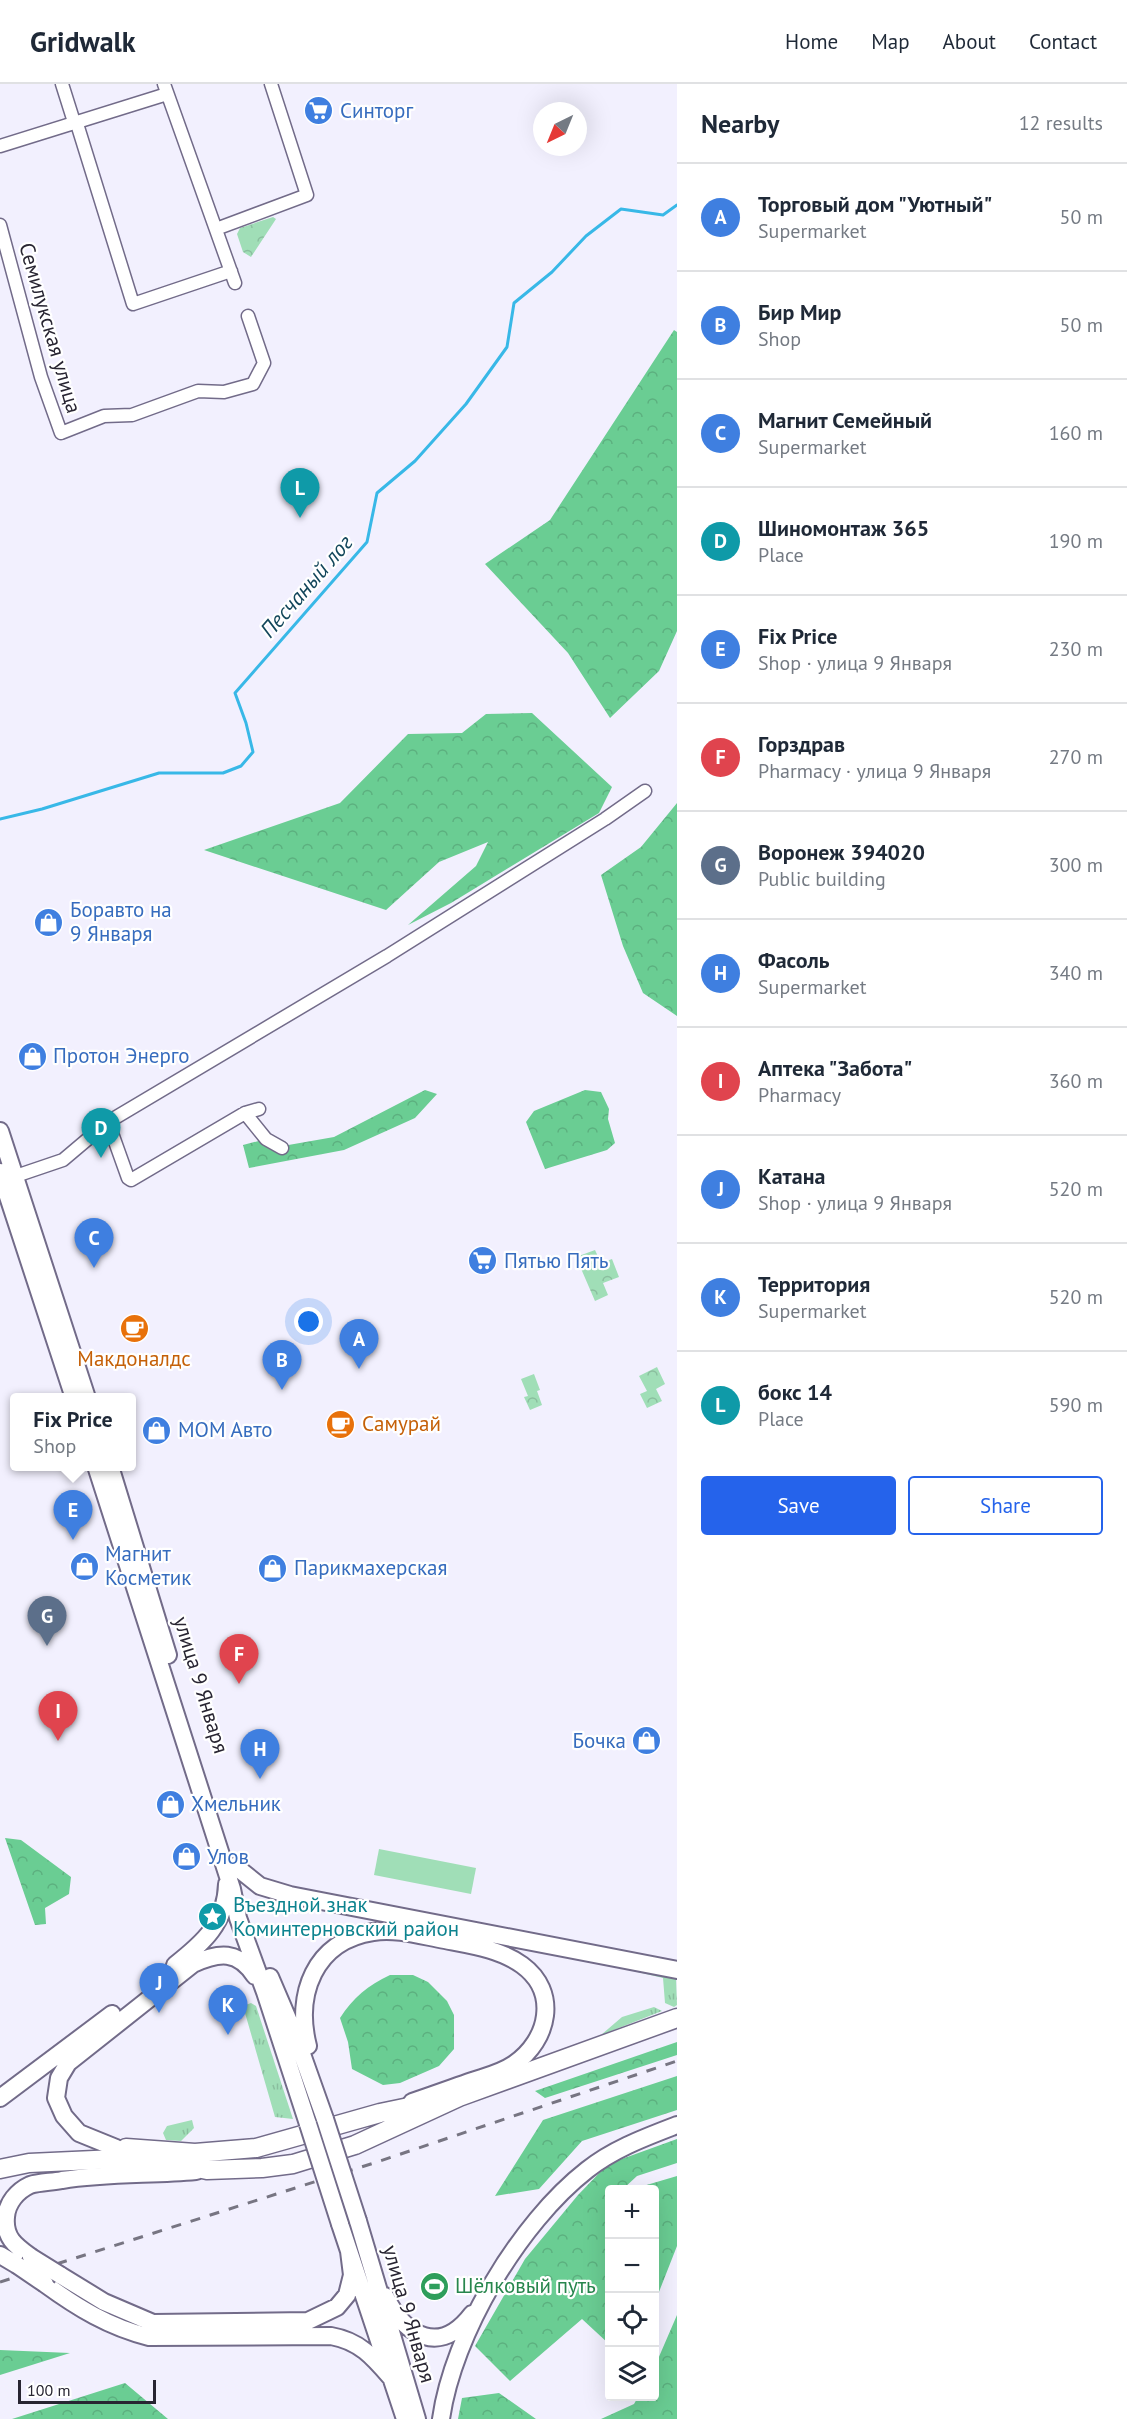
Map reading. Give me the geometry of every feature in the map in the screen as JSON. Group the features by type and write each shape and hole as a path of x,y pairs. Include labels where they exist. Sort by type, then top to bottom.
{"highway":[{"path":"0,2169 29,2163 116,2158 179,2164 207,2170 262,2169 293,2164 355,2145 459,2097 677,2018"},
{"path":"0,2158 26,2151 117,2148 195,2153 256,2148 380,2113 459,2097"}],"main road":[{"path":"0,1131 5,1178 72,1393"},
{"path":"5,1178 85,1393"},
{"name":"улица 9 Января","path":"97,1471 230,1867 323,2112 417,2419"},
{"name":"улица 9 Января","path":"111,1471 230,1867 238,1918 265,1992 405,2419"},
{"path":"0,2098 203,1943 224,1907 230,1867 260,1886 290,1895 677,1970"},
{"path":"323,2112 321,2090 304,2029 305,1998 310,1978 318,1965 342,1943 375,1931 409,1934 494,1951 524,1966 544,1993 546,2022 534,2045 515,2064 498,2073 380,2113"},
{"path":"117,2148 79,2133 64,2116 56,2098 59,2078 68,2063 193,1964 208,1957 228,1955 244,1962 265,1992"},
{"path":"372,2268 398,2317 410,2330 433,2338 445,2337 464,2325 506,2260 559,2194 586,2170 617,2150 677,2125"},
{"path":"207,2170 100,2175 31,2185 19,2192 11,2201 6,2215 6,2233 24,2261 45,2284 96,2319 124,2331 149,2337 331,2336 359,2345 392,2379"},
{"path":"0,2255 24,2261 60,2275 104,2302 153,2323 308,2321 337,2307 347,2295 352,2275 349,2251"},
{"path":"441,2419 453,2369 494,2280"}],"street":[{"path":"0,146 74,122 166,89 233,277 133,304 78,127 74,122 62,84"},
{"path":"216,229 307,195 271,84"},
{"name":"Семилукская улица","path":"0,225 41,377 61,433 104,416 132,415 198,391 224,392 253,384 264,363 248,316"},
{"path":"5,1178 63,1160 108,1122 387,956 605,819 645,791"},
{"path":"108,1122 128,1178 131,1180 245,1113 259,1109"},
{"path":"245,1113 266,1139 282,1148"}],"green space":[{"path":"273,217 276,219 251,257 243,252 237,234 240,228"},
{"path":"674,330 677,332 677,631 659,671 610,718 568,653 485,564 550,520"},
{"path":"532,713 612,787 599,813 451,903 408,925 476,866 488,842 439,862 386,910 204,850 340,803 408,734 462,733 486,714"},
{"path":"677,803 677,1016 643,993 623,946 601,875 641,847"},
{"path":"425,1090 437,1094 415,1118 344,1150 249,1168 243,1145 266,1139 277,1147 334,1137"},
{"path":"585,1090 601,1092 609,1109 608,1119 615,1143 607,1150 545,1169 526,1122 534,1111"},
{"path":"595,1250 601,1263 612,1259 619,1277 603,1283 608,1295 595,1301 576,1257"},
{"path":"657,1367 665,1384 656,1389 662,1401 647,1408 640,1394 647,1391 639,1376"},
{"path":"534,1374 540,1390 537,1391 542,1405 530,1410 524,1397 528,1396 521,1379"},
{"path":"5,1838 21,1840 71,1877 69,1894 45,1908 46,1924 35,1925"},
{"path":"379,1849 476,1868 471,1894 374,1875"},
{"path":"629,1968 676,1978 677,2005 674,2007 665,2003 663,1978 629,1970"},
{"path":"390,1975 413,1975 428,1982 447,2001 454,2015 454,2049 439,2066 400,2083 383,2085 352,2069 348,2042 340,2018 362,1993"},
{"path":"251,2003 256,2006 293,2119 275,2117 243,2006"},
{"path":"654,2007 662,2011 601,2035 622,2017"},
{"path":"677,2042 677,2055 545,2098 535,2091"},
{"path":"677,2076 677,2110 582,2141 539,2189 495,2196 543,2120"},
{"path":"192,2120 194,2128 181,2141 166,2140 163,2133 167,2126"},
{"path":"677,2139 677,2163 637,2176 627,2185 605,2185 605,2340 582,2319 510,2381 475,2346 525,2259 578,2195 608,2164"},
{"path":"677,2176 677,2246 659,2292 659,2185 647,2185"},
{"path":"677,2315 677,2419 601,2419 634,2404 636,2401 659,2401 659,2357"},
{"path":"0,2350 70,2353 0,2375"},
{"path":"125,2383 168,2419 12,2419"},
{"path":"499,2393 536,2419 458,2419 462,2398"}],"waterway":[{"name":"Песчаный лог","path":"0,819 42,809 159,773 223,773 241,766 253,752 235,693 367,542 377,493 415,461 466,404 507,347 514,303 552,272 586,236 621,209 663,215 677,205"}],"railway":[{"path":"0,2282 377,2162 677,2061"}],"place":[{"name":"Синторг","path":"319,111"},
{"name":"бокс 14","path":"300,518"},
{"name":"Боравто на 9 Января","path":"49,922"},
{"name":"Протон Энерго","path":"32,1056"},
{"name":"Шиномонтаж 365","path":"101,1158"},
{"name":"Пятью Пять","path":"483,1261"},
{"name":"Магнит Семейный","path":"94,1268"},
{"name":"Макдоналдс","path":"134,1328"},
{"name":"Торговый дом \"Уютный\"","path":"359,1369"},
{"name":"Бир Мир","path":"282,1390"},
{"name":"Самурай","path":"341,1424"},
{"name":"МОМ Авто","path":"157,1430"},
{"name":"Fix Price","path":"73,1540"},
{"name":"Магнит Косметик","path":"84,1566"},
{"name":"Парикмахерская","path":"273,1568"},
{"name":"Воронеж 394020","path":"47,1646"},
{"name":"Горздрав","path":"239,1684"},
{"name":"Аптека \"Забота\"","path":"58,1741"},
{"name":"Бочка","path":"647,1741"},
{"name":"Фасоль","path":"260,1779"},
{"name":"Хмельник","path":"170,1804"},
{"name":"Улов","path":"186,1857"},
{"name":"Въездной знак Коминтерновский район","path":"212,1917"},
{"name":"Катана","path":"159,2013"},
{"name":"Территория","path":"228,2035"},
{"name":"Шёлковый путь","path":"434,2286"}]}
